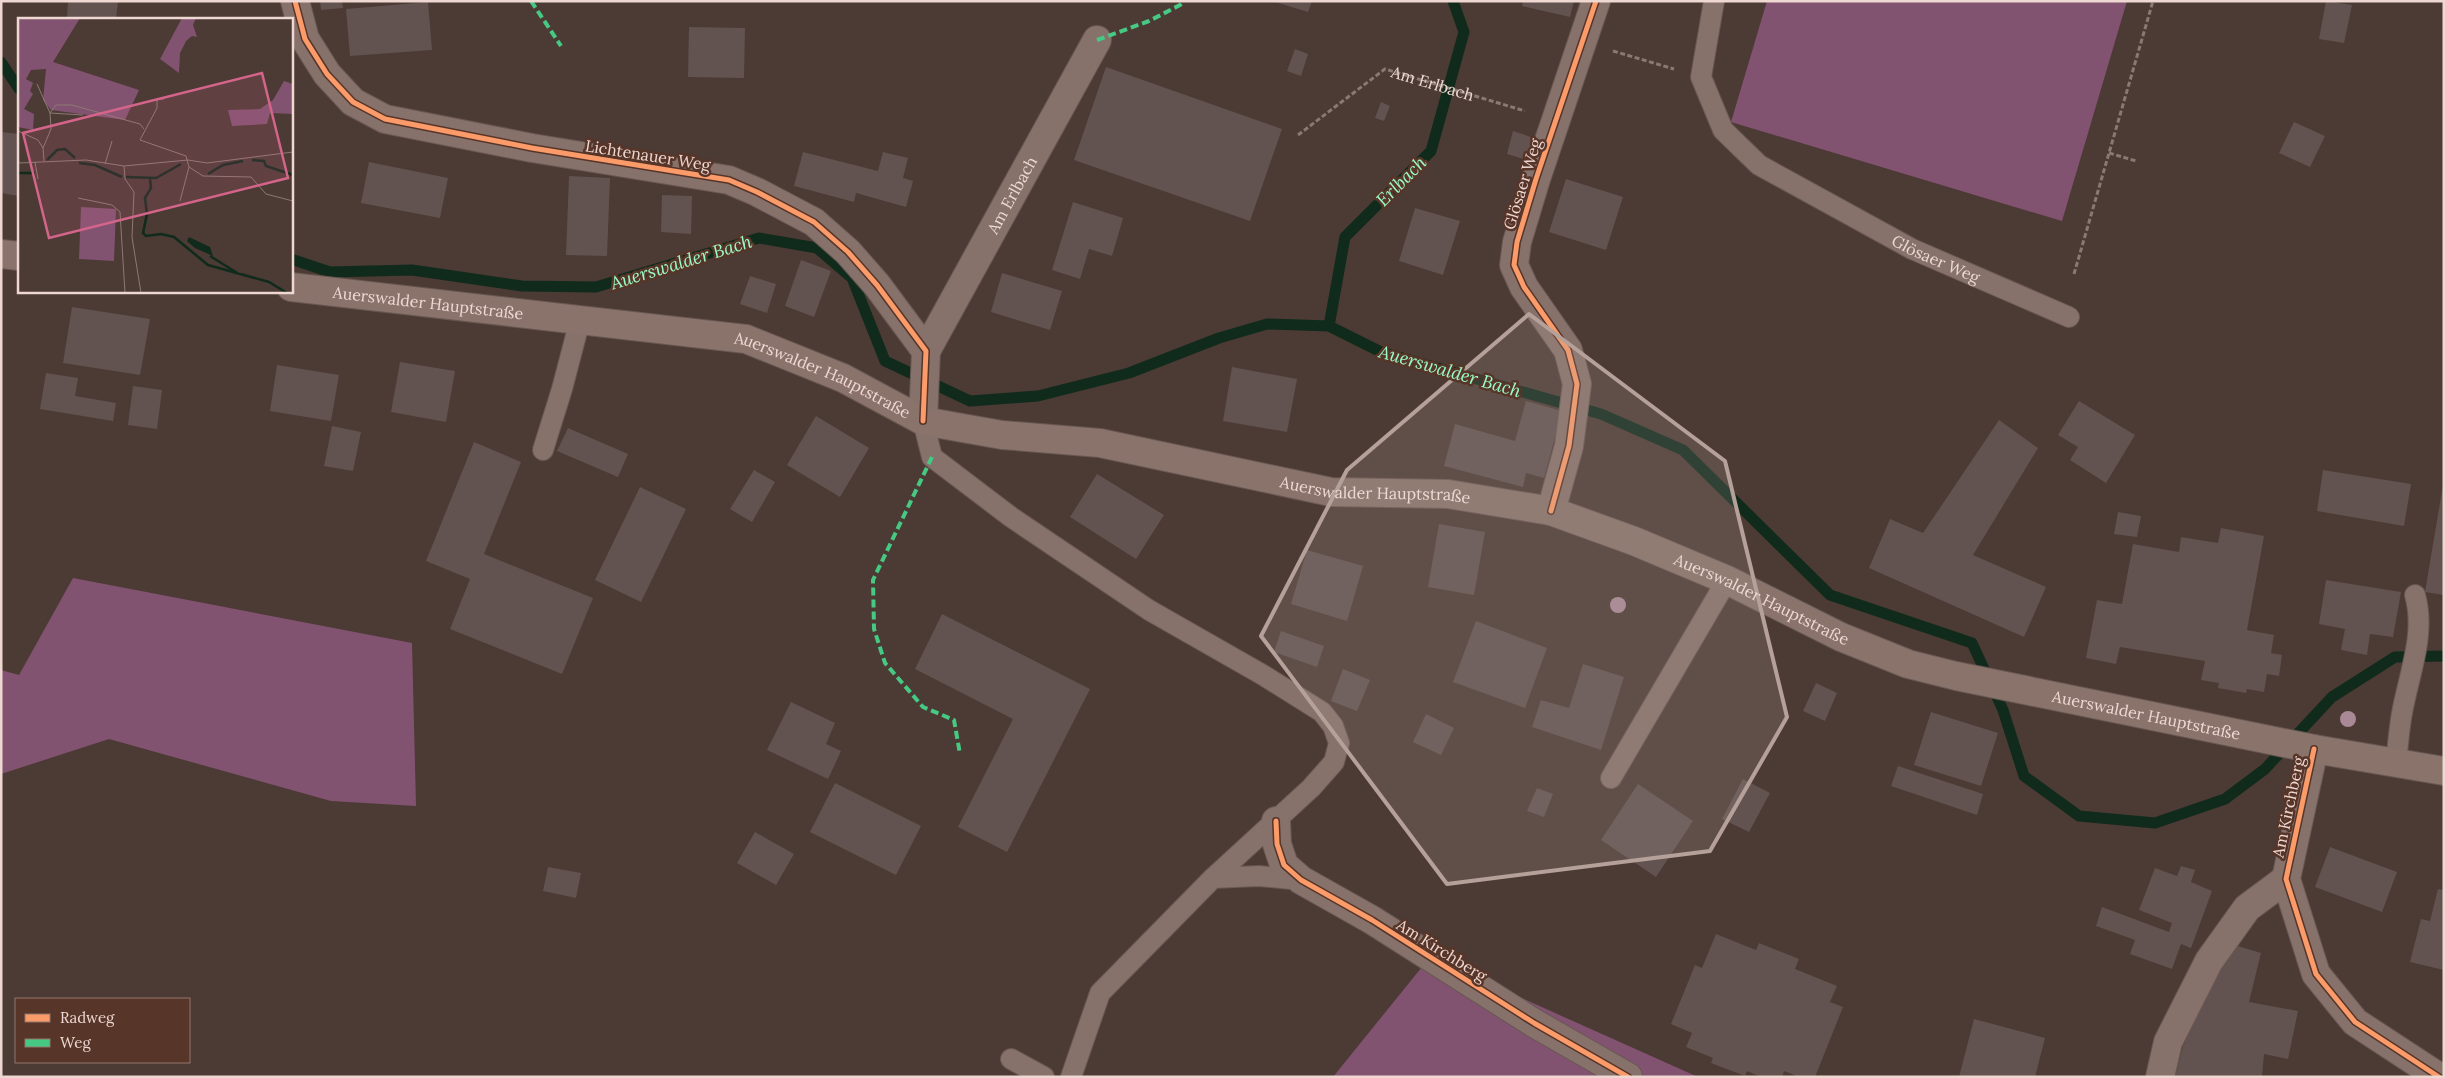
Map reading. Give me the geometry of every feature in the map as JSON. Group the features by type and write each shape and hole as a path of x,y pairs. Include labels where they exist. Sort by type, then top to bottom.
{"main road":[{"path":"1,254 18,256"},
{"name":"Auerswalder Hauptstraße","path":"292,287 746,339 924,409 1002,435 1100,443 1331,492 1448,494 1551,511 1634,541 1727,580 1841,637 1908,664 1956,676 2014,686 2312,749 2444,771"}],"street":[{"name":"Lichtenauer Weg","path":"295,1 305,39 327,74 352,102 385,118 532,148 729,180 757,192 814,222 848,252 877,285 926,358"},
{"name":"Glösaer Weg","path":"1551,511 1573,421 1577,384 1568,350 1524,287 1514,265 1517,242 1555,120 1596,1"},
{"name":"Am Erlbach","path":"926,358 1097,40"},
{"path":"924,409 926,358"},
{"name":"Am Kirchberg","path":"2312,749 2286,879 2316,974 2355,1022 2439,1077"},
{"name":"Am Kirchberg","path":"1276,821 1277,844 1284,865 1301,880 1372,920 1534,1023 1628,1077"},
{"name":"Am Kirchberg","path":"2160,1077 2168,1042 2209,961 2247,908 2286,879"}],"lane":[{"path":"1701,77 1714,1"},
{"name":"Glösaer Weg","path":"1701,77 1724,130 1759,165 1912,249 2069,317"},
{"path":"543,450 562,389 580,320"},
{"path":"924,409 932,456 1011,517 1149,610 1264,675 1322,712 1333,726 1339,742 1334,762 1276,821 1213,878 1100,993 1071,1077"},
{"path":"1611,778 1727,580"},
{"path":"2396,763 2402,712 2414,666 2419,622 2415,595"},
{"path":"1213,878 1259,876 1301,880"},
{"path":"1011,1060 1044,1077"}],"path":[{"path":"2074,274 2153,1"},
{"path":"1582,42 1701,77"},
{"path":"2109,153 2136,161"}],"highlighted area":[{"path":"1529,314 1725,461 1787,717 1710,851 1447,884 1261,636 1347,470"}],"shaded area":[{"path":"1767,1 2127,1 2062,221 1731,122"},
{"path":"73,578 412,643 416,806 331,801 109,739 1,774 1,670 19,675"},
{"path":"1430,957 1698,1077 1333,1077"}],"building":[{"path":"68,1 118,1 116,18 67,18"},
{"path":"320,1 342,1 343,8 321,10"},
{"path":"1272,1 1312,1 1308,12"},
{"path":"1523,1 1574,1 1570,17 1522,6"},
{"path":"2326,1 2352,5 2344,43 2319,39"},
{"path":"428,2 432,50 350,56 346,9"},
{"path":"689,27 745,28 744,78 688,77"},
{"path":"1295,49 1308,54 1301,76 1287,71"},
{"path":"1106,67 1282,129 1250,221 1074,160"},
{"path":"1381,102 1390,106 1384,121 1375,118"},
{"path":"2294,122 2325,136 2310,167 2279,153"},
{"path":"1513,131 1534,138 1527,160 1507,154"},
{"path":"1,132 18,134 18,196 1,193"},
{"path":"803,152 878,171 883,152 908,158 903,178 913,181 906,207 856,193 854,202 794,186"},
{"path":"369,162 448,178 440,218 361,203"},
{"path":"569,176 610,178 607,256 566,255"},
{"path":"1566,179 1623,197 1606,250 1549,232"},
{"path":"662,195 692,196 691,234 661,232"},
{"path":"1073,202 1123,218 1112,256 1089,249 1080,279 1052,270"},
{"path":"1415,208 1460,221 1443,275 1399,261"},
{"path":"801,260 831,271 814,317 785,306"},
{"path":"1002,273 1062,291 1050,330 991,312"},
{"path":"750,276 776,284 767,313 740,304"},
{"path":"72,307 150,319 140,375 63,363"},
{"path":"400,362 455,371 446,422 391,412"},
{"path":"277,365 339,375 331,421 270,411"},
{"path":"1232,367 1297,379 1287,432 1223,421"},
{"path":"46,373 78,378 75,396 116,403 113,421 40,409"},
{"path":"133,386 162,390 157,429 128,425"},
{"path":"1526,401 1562,411 1544,478 1526,473 1523,487 1444,466 1455,424 1515,441"},
{"path":"2079,401 2135,435 2106,483 2070,460 2078,447 2058,435"},
{"path":"816,416 869,448 840,497 787,465"},
{"path":"1999,420 2038,448 1973,555 2046,587 2024,637 1869,568 1890,519 1923,533"},
{"path":"332,426 361,432 353,471 324,466"},
{"path":"568,428 628,454 618,477 557,451"},
{"path":"474,442 521,462 484,554 593,598 562,674 450,629 470,579 426,561"},
{"path":"754,470 775,482 752,522 730,509"},
{"path":"2323,470 2411,484 2404,526 2317,511"},
{"path":"1097,474 1164,515 1136,559 1070,517"},
{"path":"2444,485 2444,595 2425,592"},
{"path":"640,487 686,509 641,602 595,580"},
{"path":"2118,512 2141,516 2137,537 2114,534"},
{"path":"1439,524 1485,532 1474,595 1428,587"},
{"path":"2221,528 2264,536 2247,630 2274,635 2271,653 2282,655 2279,676 2267,674 2264,692 2247,689 2246,693 2218,688 2219,683 2201,680 2205,661 2120,647 2116,664 2086,658 2097,600 2122,604 2133,544 2179,552 2181,537 2218,543"},
{"path":"1307,550 1363,566 1347,621 1291,604"},
{"path":"2326,580 2401,592 2393,637 2370,634 2367,655 2341,650 2345,629 2319,624"},
{"path":"942,614 1090,689 1007,852 958,827 1013,719 915,669"},
{"path":"1476,621 1547,648 1525,708 1453,682"},
{"path":"1281,631 1324,646 1317,667 1274,652"},
{"path":"1583,664 1624,677 1601,750 1532,727 1541,700 1569,708"},
{"path":"1343,669 1370,680 1357,711 1331,701"},
{"path":"1816,683 1837,693 1825,721 1803,711"},
{"path":"791,702 835,723 826,744 841,751 828,779 767,750"},
{"path":"1931,712 1998,733 1981,786 1914,765"},
{"path":"1426,714 1454,728 1441,755 1413,742"},
{"path":"1898,766 1983,794 1977,815 1891,786"},
{"path":"1743,779 1770,793 1749,832 1722,819"},
{"path":"835,783 921,826 896,875 810,832"},
{"path":"1638,784 1693,821 1656,877 1601,840"},
{"path":"1537,788 1553,794 1544,817 1527,811"},
{"path":"755,832 794,854 776,885 737,863"},
{"path":"2330,847 2397,872 2382,912 2315,887"},
{"path":"2181,866 2195,870 2191,882 2212,891 2191,948 2181,944 2172,969 2130,954 2135,940 2096,926 2102,907 2169,932 2172,923 2139,910 2155,868 2177,876"},
{"path":"548,867 581,873 576,898 543,891"},
{"path":"2438,889 2444,890 2444,970 2410,962 2421,919 2430,921"},
{"path":"1716,934 1756,950 1759,943 1799,959 1795,969 1837,986 1830,1002 1843,1007 1815,1077 1799,1077 1784,1071 1782,1077 1761,1077 1747,1071 1745,1076 1711,1063 1713,1058 1686,1047 1692,1033 1671,1024 1695,965 1702,968"},
{"path":"2231,944 2261,953 2249,1002 2298,1011 2288,1059 2264,1054 2262,1077 2175,1077 2183,1046 2220,961"},
{"path":"1974,1019 2045,1038 2035,1077 1959,1077"}],"waterway":[{"name":"Erlbach","path":"1329,326 1345,237 1431,151 1464,32 1453,1"},
{"name":"Auerswalder Bach","path":"1,62 18,88"},
{"name":"Auerswalder Bach","path":"292,259 330,272 412,270 522,286 596,287 759,238 817,248 852,278 885,361 970,401 1038,396 1129,373 1219,338 1267,324 1329,326 1381,352 1601,414 1683,450 1830,595 1972,643 2003,710 2024,776 2079,816 2155,823 2225,799 2265,769 2332,697 2395,657 2444,656"}],"marked path":[{"path":"531,1 561,46"},
{"path":"1097,40 1149,21 1184,1"},
{"path":"932,457 873,580 874,629 885,663 923,707 954,720 960,754"}],"cycle path":[{"path":"295,1 305,39 327,74 353,102 385,119 532,148 729,180 757,192 814,222 848,252 877,285 926,351 923,421"},
{"path":"1551,511 1569,446 1577,384 1568,350 1524,287 1514,265 1517,242 1536,179 1596,1"},
{"path":"2314,749 2286,879 2316,974 2355,1022 2439,1077"},
{"path":"1276,821 1277,844 1284,865 1301,880 1372,920 1534,1023 1628,1077"}]}
